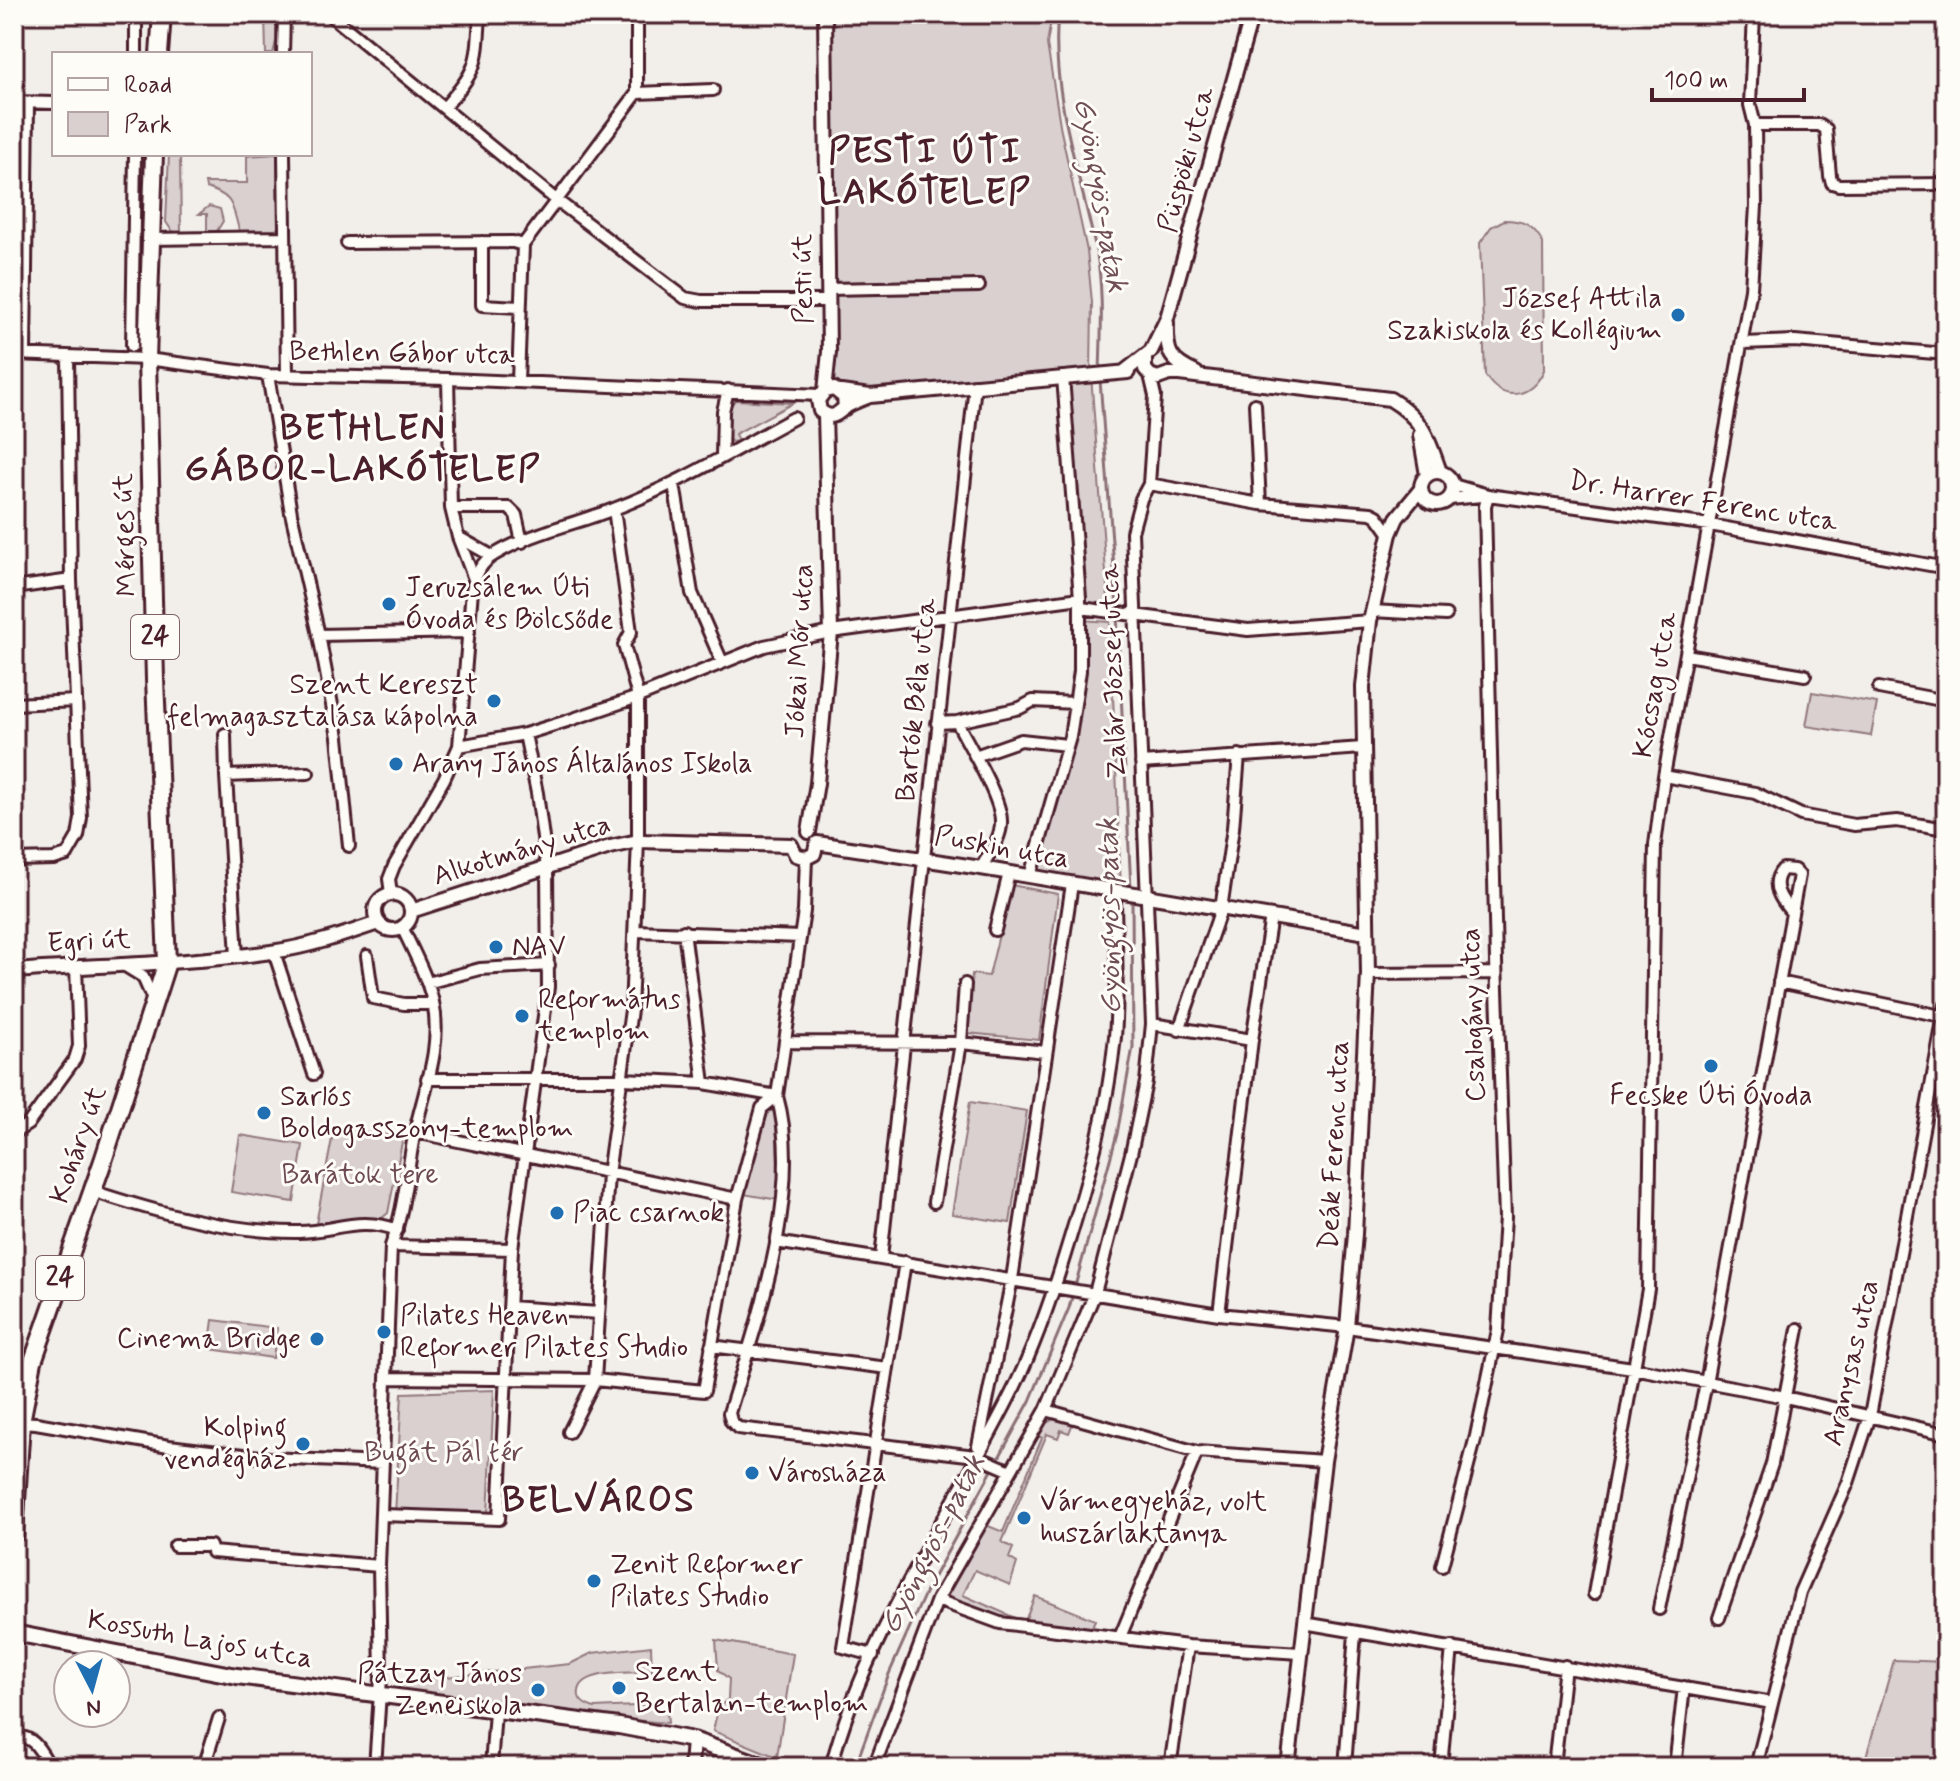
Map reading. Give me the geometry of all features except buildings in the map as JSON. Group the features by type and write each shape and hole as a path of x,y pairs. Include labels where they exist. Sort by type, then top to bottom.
{"main road":[{"path":"159,52 162,14"},
{"name":"Mérges út","path":"154,156 147,359 155,679 167,962"},
{"name":"Koháry út","path":"14,1534 17,1422 38,1343 92,1191 167,962"},
{"name":"Kossuth Lajos utca","path":"14,1633 237,1676 619,1726 693,1740 767,1767"}],"street":[{"path":"136,14 136,52"},
{"path":"283,52 284,14"},
{"path":"329,14 555,199 685,298 701,301 979,286"},
{"path":"444,108 470,78 477,60 480,14"},
{"path":"518,381 523,245 637,93 637,14"},
{"name":"Pesti út","path":"825,14 830,402"},
{"name":"Püspöki utca","path":"1167,318 1252,14"},
{"name":"Kócsag utca","path":"1594,1594 1648,1289 1655,845 1664,776 1743,343 1756,234 1755,125 1750,105 1754,14"},
{"path":"637,93 713,90"},
{"path":"14,102 52,103"},
{"path":"19,354 19,240 28,103"},
{"path":"1755,125 1819,125 1826,129 1832,183 1946,184"},
{"path":"132,346 135,156"},
{"path":"284,156 287,375"},
{"path":"150,239 285,237"},
{"path":"482,242 482,305 520,307"},
{"path":"347,243 513,242 523,245"},
{"path":"1157,375 1144,365 1167,318"},
{"path":"1157,375 1173,367 1167,318"},
{"path":"1743,343 1795,341 1946,354"},
{"path":"1124,372 1148,354 1163,350 1207,377"},
{"name":"Bethlen Gábor utca","path":"19,354 147,359 268,375 728,390 830,402"},
{"path":"14,860 54,859 67,855 78,836 81,818 71,580 68,357"},
{"path":"830,402 1124,372 1207,377 1382,397 1397,403 1415,417 1425,431 1440,472 1449,477 1453,485 1449,499"},
{"path":"268,375 291,513 338,737 349,846"},
{"name":"Zalár József utca","path":"937,1600 1046,1410 1091,1292 1131,1154 1146,1082 1152,1024 1133,617 1132,532 1141,499 1149,484 1157,375"},
{"path":"1030,876 1067,745 1080,671 1080,603 1063,377"},
{"path":"391,893 389,879 394,866 444,779 459,746 474,579 451,508 448,379"},
{"name":"Bartók Béla utca","path":"881,1258 975,385"},
{"path":"722,456 723,411 728,390"},
{"name":"Jókai Mór utca","path":"813,838 831,632 830,402"},
{"path":"1255,404 1260,504"},
{"path":"1415,417 1427,475"},
{"path":"474,579 492,556 674,484 794,418"},
{"path":"1392,529 1420,490 1422,480 1427,475 1440,472"},
{"path":"674,484 692,593 722,662"},
{"path":"1149,484 1260,504 1371,513 1392,529"},
{"name":"Dr. Harrer Ferenc utca","path":"1453,485 1488,495 1710,525 1946,568"},
{"path":"1420,490 1429,502"},
{"path":"1392,529 1409,512 1429,502 1440,504 1449,499 1488,495"},
{"name":"Csalogány utca","path":"1442,1566 1476,1436 1494,1347 1505,1217 1487,616 1485,506 1488,495"},
{"path":"451,508 509,508 516,515 522,542"},
{"path":"569,1432 595,1380 608,1174 623,1079 636,931 638,697 624,645 631,632 614,509"},
{"name":"Deák Ferenc utca","path":"1288,1767 1324,1461 1347,1327 1355,1234 1368,974 1363,687 1371,616 1392,529"},
{"path":"458,537 492,556"},
{"path":"14,588 71,580"},
{"path":"459,746 525,734 638,697 764,646 831,632 951,616 1080,603 1103,613 1248,630 1371,616 1446,615"},
{"path":"319,635 469,632"},
{"path":"1686,655 1805,675"},
{"path":"1879,688 1946,701"},
{"path":"14,704 76,701"},
{"path":"937,723 957,722 1020,708 1033,701 1075,703"},
{"path":"957,722 975,756 1001,820 999,835 981,868"},
{"path":"225,734 237,956"},
{"path":"383,1515 499,1519 512,1249 545,1023 549,965 547,868 525,734"},
{"path":"975,756 1021,740 1067,745"},
{"path":"1141,763 1363,748"},
{"path":"1179,1030 1221,909 1233,828 1239,755"},
{"path":"226,776 308,773"},
{"path":"1664,776 1755,793 1801,815 1854,825 1897,821 1946,829"},
{"path":"798,833 813,838 814,854 806,858 796,855 791,845 798,833"},
{"name":"Puskin utca","path":"813,838 1367,933"},
{"name":"Alkotmány utca","path":"411,911 638,841 791,845"},
{"path":"806,858 800,937 777,1096 782,1113 785,1155 783,1208 748,1351 729,1413 731,1421 738,1428 976,1456 1011,1471"},
{"path":"995,930 1009,873"},
{"path":"976,1456 1012,1279 1072,884"},
{"path":"831,1767 838,1738 873,1655 1015,1387 1057,1286 1104,1112 1115,1036 1117,892"},
{"path":"391,893 401,895 411,911 409,920 394,930 378,923 374,914 375,905 381,897 391,893"},
{"path":"1659,1609 1706,1383 1792,913"},
{"path":"1219,1314 1252,1040 1271,916"},
{"path":"167,962 274,952 330,939 378,923"},
{"path":"375,1767 381,1678 379,1566 391,1246 435,1054 433,1004 402,927"},
{"path":"636,931 800,937"},
{"path":"684,931 704,1083"},
{"path":"274,952 314,1074"},
{"path":"367,956 373,998 404,1004 433,1004"},
{"name":"Egri út","path":"14,971 167,962"},
{"path":"120,964 143,977 154,1002"},
{"path":"427,983 480,969 549,965"},
{"name":"Koháry út","path":"14,1133 28,1124 75,1059 79,1046 76,967"},
{"path":"1368,974 1496,973"},
{"path":"1779,982 1945,1013"},
{"path":"934,1202 961,1043 965,984"},
{"name":"Aranysas utca","path":"1756,1767 1800,1592 1848,1483 1870,1416 1945,1013"},
{"path":"1152,1024 1252,1040"},
{"path":"786,1042 961,1043 1046,1052"},
{"path":"427,1079 623,1079 704,1083 777,1096"},
{"path":"386,1378 595,1380 704,1391 737,1199 762,1108 777,1096"},
{"path":"415,1132 737,1199"},
{"path":"92,1191 213,1223 299,1232 355,1224 382,1224 397,1230"},
{"path":"776,1242 1219,1314 1347,1327 1633,1368 1785,1397 1946,1434"},
{"path":"391,1246 512,1249"},
{"path":"873,1655 843,1647 905,1262"},
{"path":"509,1307 599,1313"},
{"path":"1719,1618 1772,1464 1798,1329"},
{"path":"711,1346 888,1368"},
{"path":"1046,1410 1197,1452 1324,1461"},
{"path":"17,1422 269,1458 383,1463"},
{"path":"1120,1637 1197,1452"},
{"path":"175,1546 210,1546 212,1552 379,1566"},
{"path":"874,1767 937,1600 1000,1623 1188,1646 1300,1653"},
{"path":"1304,1623 1772,1703"},
{"path":"1345,1767 1355,1633"},
{"path":"1170,1767 1188,1646"},
{"path":"1441,1767 1452,1647"},
{"path":"1554,1767 1565,1666"},
{"path":"1675,1767 1684,1687"},
{"path":"491,1767 495,1711"},
{"path":"204,1767 219,1718"},
{"path":"14,1737 20,1735 35,1742 50,1767"},
{"path":"691,1767 693,1740"}],"green space":[{"path":"265,14 276,14 273,52 266,52"},
{"path":"825,14 1052,14 1047,44 1061,131 1087,251 1092,302 1091,375 1109,612 1080,603 1063,377 883,394 834,389 830,360"},
{"path":"14,105 25,106 23,239 14,239"},
{"path":"169,156 180,156 181,234 172,231 166,222"},
{"path":"247,156 277,156 278,227 275,232 252,234 239,230 227,198 206,188 205,183 247,183"},
{"path":"209,206 220,209 223,221 217,231 207,234 207,214 199,214"},
{"path":"1504,220 1527,225 1543,243 1544,370 1532,387 1516,394 1500,390 1485,375 1480,243 1491,227"},
{"path":"735,400 793,403 735,434 738,441 732,442 728,439 728,410"},
{"path":"1081,620 1110,622 1121,890 1034,874 1069,749"},
{"path":"1812,692 1877,703 1871,736 1806,726"},
{"path":"1011,885 1058,894 1039,1040 967,1033 972,974 989,976"},
{"path":"970,1102 1027,1111 1010,1223 952,1214"},
{"path":"767,1110 776,1112 779,1200 743,1194"},
{"name":"Barátok tere","path":"334,1128 403,1137 388,1213 381,1219 316,1224"},
{"path":"240,1135 303,1145 294,1202 231,1192"},
{"path":"213,1320 277,1328 273,1358 209,1349"},
{"name":"Bugát Pál tér","path":"494,1390 488,1515 395,1514 402,1393"},
{"path":"1054,1419 1073,1423 1069,1433 1061,1430 1058,1438 1047,1434 1002,1542 1013,1548 1009,1558 1017,1563 1010,1585 975,1570 963,1595 1013,1617 1009,1624 937,1600 981,1523 1003,1532 1042,1438 1035,1434 1042,1425"},
{"path":"1035,1596 1095,1620 1089,1633 1023,1626"},
{"path":"716,1640 793,1654 777,1757 713,1731 718,1708 728,1699 729,1679 718,1670"},
{"path":"651,1646 652,1672 589,1679 582,1684 579,1695 583,1702 595,1708 654,1705 655,1710 667,1710 668,1723 559,1714 399,1692 399,1682 570,1664 592,1653"},
{"path":"1894,1660 1946,1662 1946,1767 1863,1767"}],"waterway":[{"name":"Gyöngyös-patak","path":"1058,14 1058,73 1062,103 1099,265 1100,373"},
{"name":"Gyöngyös-patak","path":"1100,380 1117,608"},
{"name":"Gyöngyös-patak","path":"1117,615 1131,888"},
{"name":"Gyöngyös-patak","path":"855,1767 889,1674 926,1591 1030,1401 1069,1308 1117,1134 1133,1047 1132,899"}],"place":[{"name":"József Attila Szakiskola és Kollégium","path":"1678,315"},
{"name":"Jeruzsálem Úti Óvoda és Bölcsőde","path":"389,604"},
{"name":"Szent Kereszt felmagasztalása kápolna","path":"494,701"},
{"name":"Arany János Általános Iskola","path":"396,764"},
{"name":"NAV","path":"496,947"},
{"name":"Református templom","path":"522,1016"},
{"name":"Fecske Úti Óvoda","path":"1711,1066"},
{"name":"Sarlós Boldogasszony-templom","path":"264,1113"},
{"name":"Piac csarnok","path":"557,1213"},
{"name":"Pilates Heaven Reformer Pilates Studio","path":"384,1332"},
{"name":"Cinema Bridge","path":"317,1339"},
{"name":"Kolping vendégház","path":"303,1444"},
{"name":"Városháza","path":"752,1473"},
{"name":"Vármegyeház, volt huszárlaktanya","path":"1024,1518"},
{"name":"Zenit Reformer Pilates Studio","path":"594,1581"},
{"name":"Szent Bertalan-templom","path":"619,1688"},
{"name":"Pátzay János Zeneiskola","path":"538,1690"}],"district":[{"name":"PESTI ÚTI LAKÓTELEP","path":"925,172"},
{"name":"BETHLEN GÁBOR-LAKÓTELEP","path":"363,450"},
{"name":"BELVÁROS","path":"599,1501"}]}
